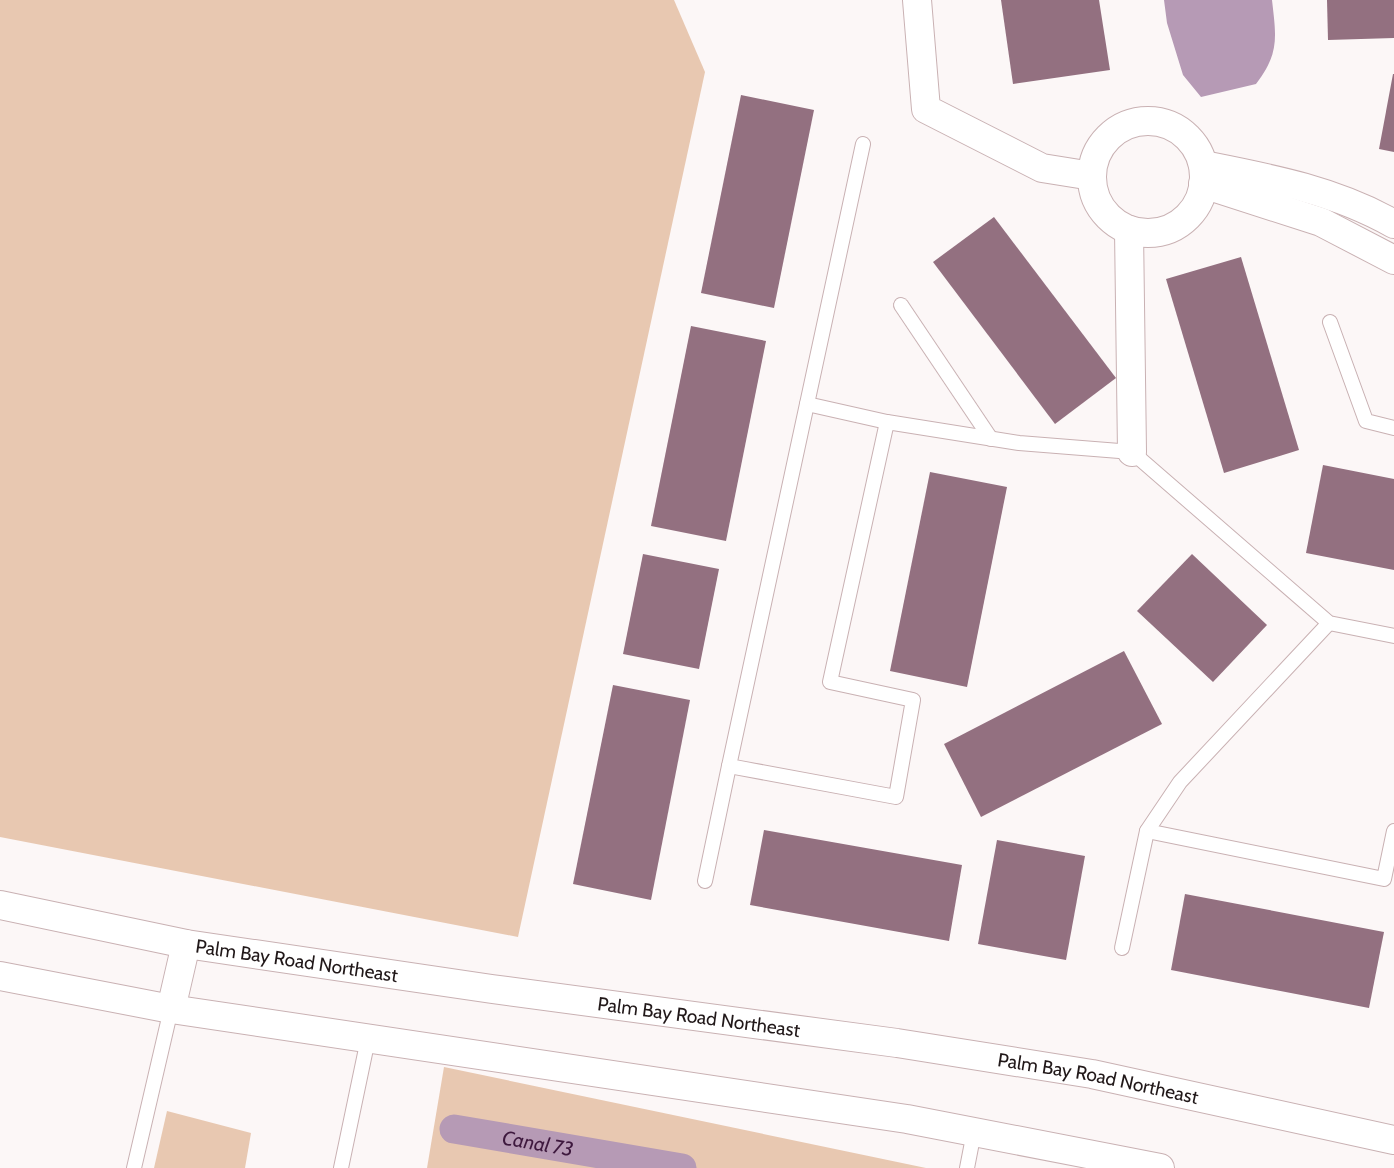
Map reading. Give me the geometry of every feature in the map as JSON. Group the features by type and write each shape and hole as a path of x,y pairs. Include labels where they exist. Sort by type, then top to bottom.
{"main road":[{"path":"917,0 926,109 1042,168 1092,176"},
{"path":"1138,122 1155,122 1179,131 1192,143 1203,175 1200,198 1189,215 1181,223 1161,232 1140,233 1129,230 1110,219 1098,204 1092,176 1094,158 1104,142 1118,130 1138,122"},
{"path":"1203,175 1303,186 1380,216 1394,224"},
{"path":"1203,175 1321,222 1394,260"},
{"path":"1129,230 1132,452"},
{"name":"Palm Bay Road Northeast","path":"0,905 186,944 492,989 896,1044 1082,1073 1394,1140"},
{"path":"171,1009 186,944"},
{"path":"0,976 171,1009 906,1119 1160,1168"}],"lane":[{"path":"705,881 863,144"},
{"path":"901,306 991,439"},
{"path":"1330,322 1366,421 1394,428"},
{"path":"807,404 887,422 991,439 1132,452 1329,623 1394,636"},
{"path":"729,766 896,797 913,700 830,682 887,422"},
{"path":"1122,948 1147,831 1180,782 1329,623"},
{"path":"1147,831 1384,879 1394,831"},
{"path":"134,1168 171,1009"},
{"path":"341,1168 368,1039"},
{"path":"967,1168 974,1132"}],"shaded area":[{"path":"0,0 674,0 705,72 518,937 0,837"},
{"path":"1164,0 1272,0 1275,24 1273,53 1264,73 1256,84 1201,97 1183,75 1167,23"},
{"path":"444,1067 926,1168 427,1168"},
{"path":"167,1111 251,1133 245,1168 154,1168"}],"building":[{"path":"1001,0 1099,0 1110,70 1013,84"},
{"path":"1327,0 1394,0 1394,38 1328,40"},
{"path":"1394,74 1394,152 1379,149"},
{"path":"741,95 814,110 774,308 701,293"},
{"path":"994,217 1116,378 1055,424 933,262"},
{"path":"1241,257 1299,450 1224,473 1166,279"},
{"path":"691,326 766,341 726,541 651,526"},
{"path":"1323,465 1394,479 1394,570 1306,553"},
{"path":"930,472 1007,487 967,687 890,671"},
{"path":"643,554 719,569 699,669 623,654"},
{"path":"1192,554 1267,625 1213,682 1137,611"},
{"path":"1124,651 1162,724 981,817 944,744"},
{"path":"613,685 690,700 651,900 573,884"},
{"path":"764,830 962,865 949,941 750,905"},
{"path":"997,840 1085,856 1066,960 978,944"},
{"path":"1185,894 1384,932 1369,1008 1171,970"}],"waterway":[{"name":"Canal 73","path":"454,1129 682,1168"}]}
